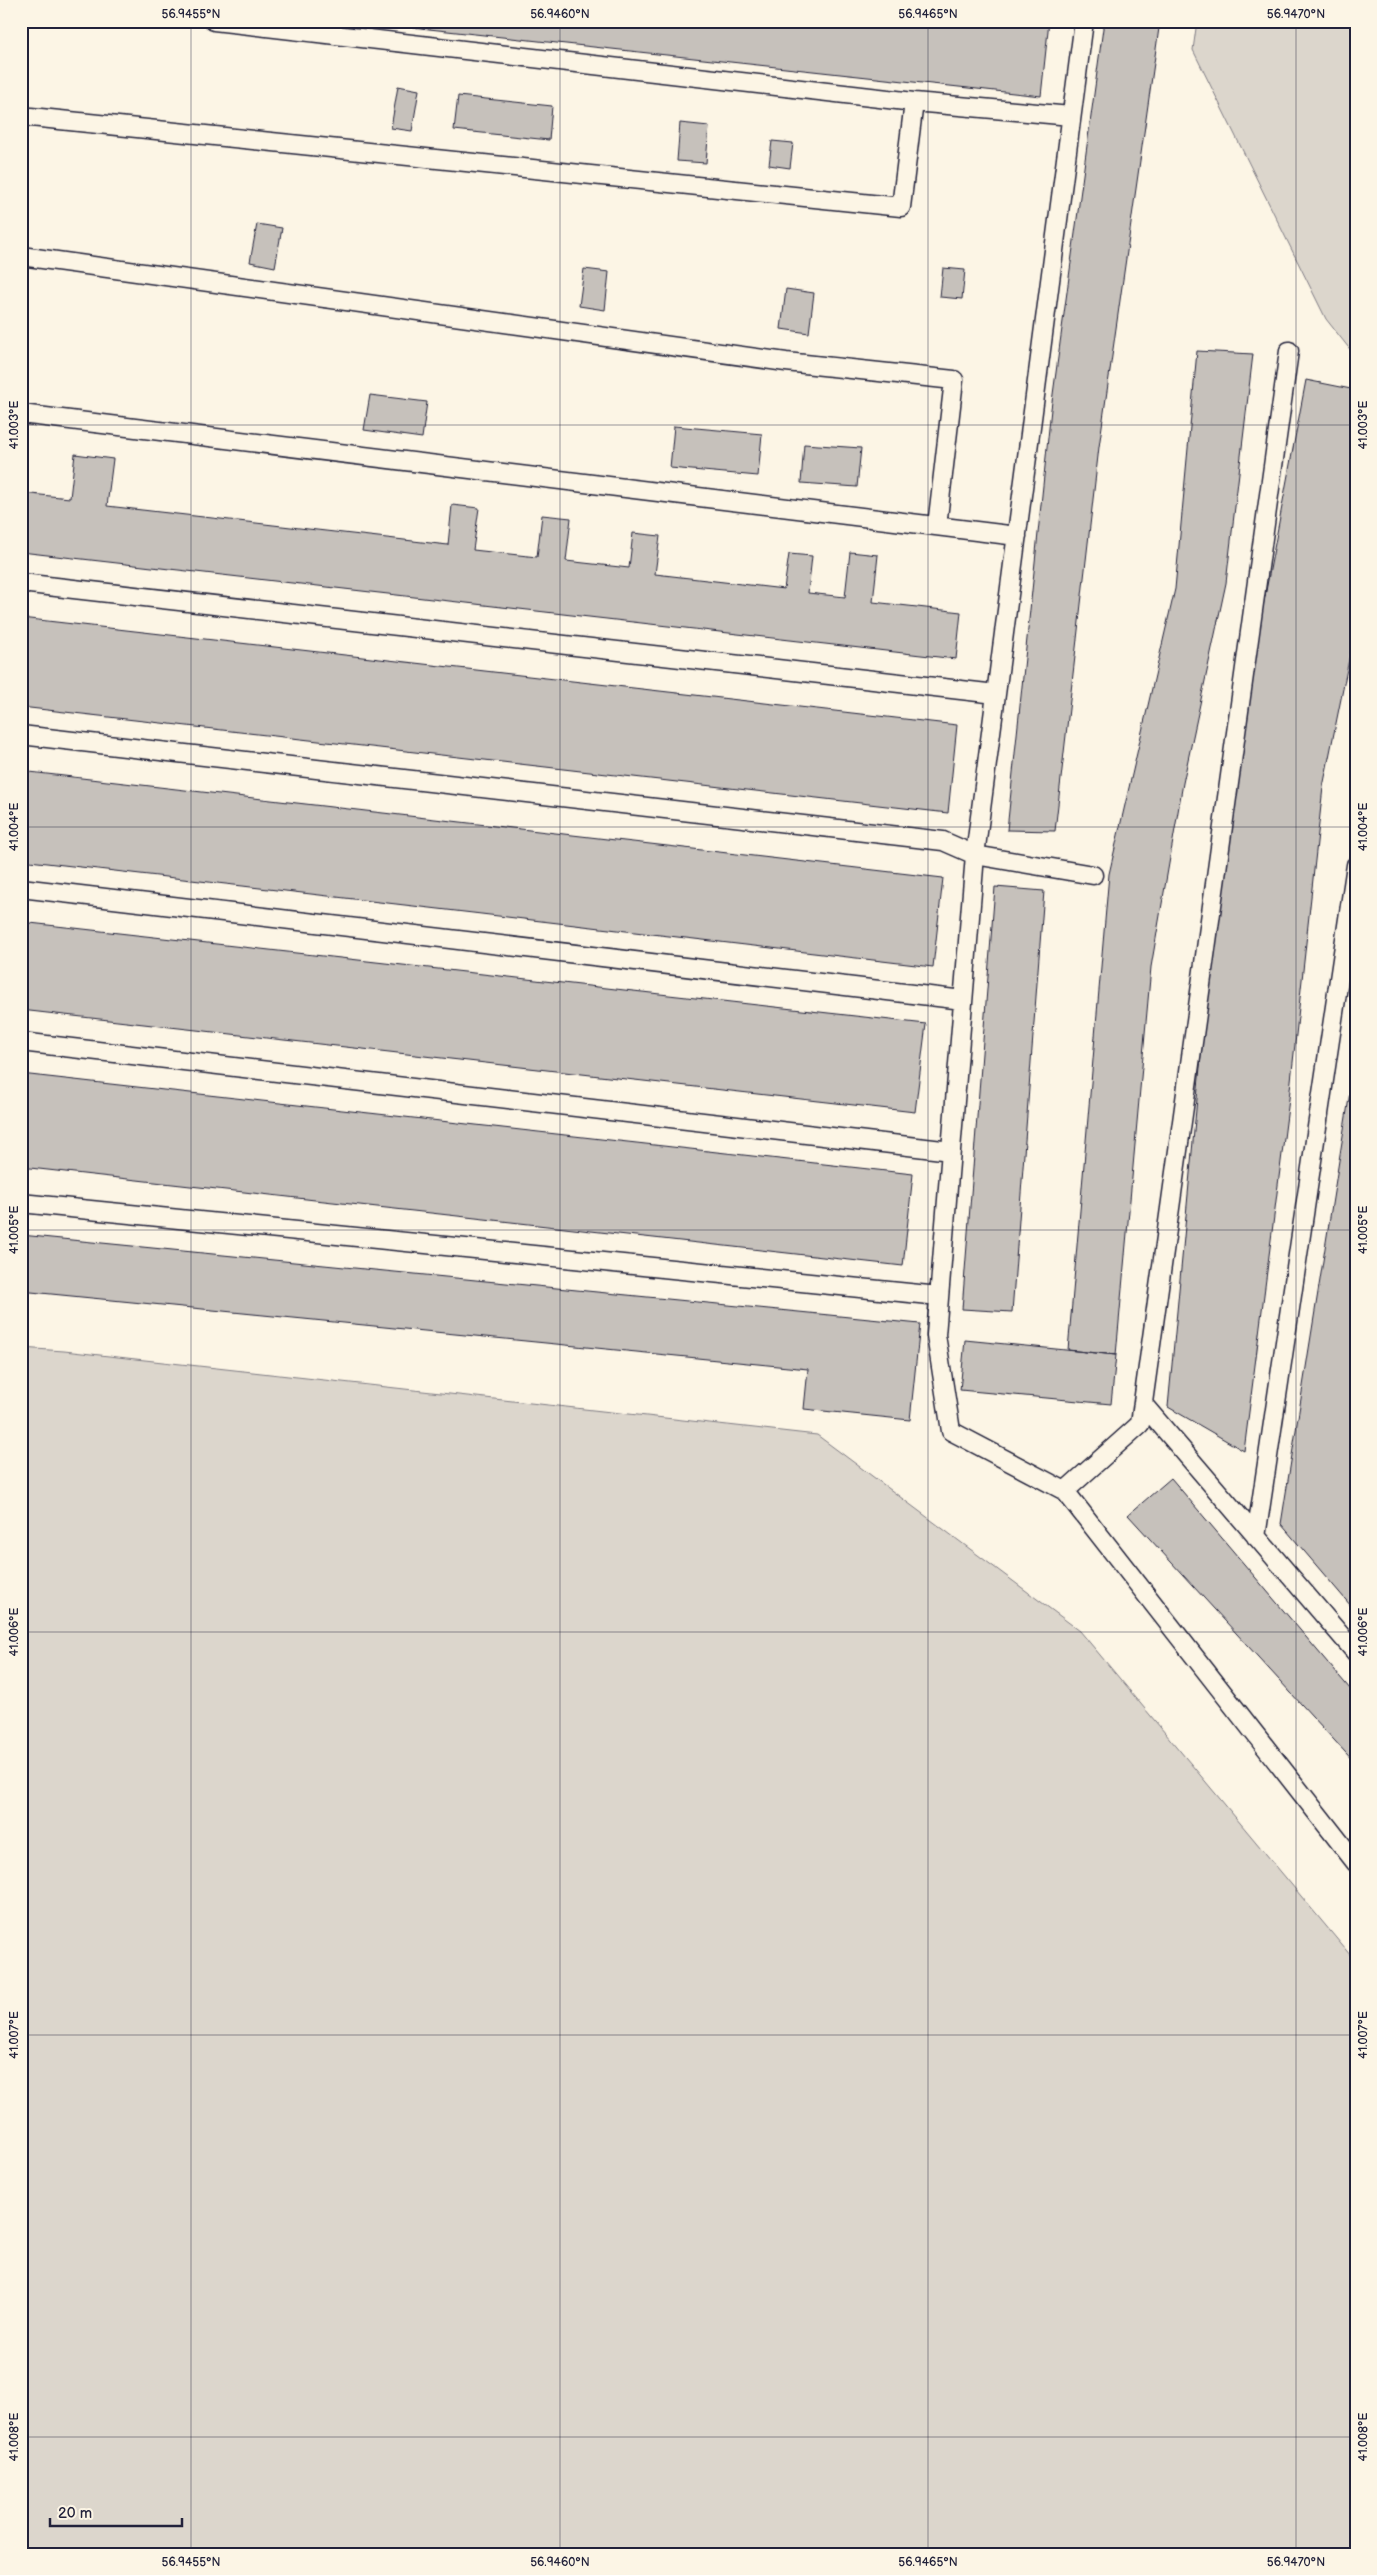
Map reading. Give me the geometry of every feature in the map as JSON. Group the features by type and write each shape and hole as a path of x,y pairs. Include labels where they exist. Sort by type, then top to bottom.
{"lane":[{"path":"214,21 914,102 1072,116"},
{"path":"1084,21 975,855 936,1335 951,1432 1065,1491 1356,1863"},
{"path":"21,116 901,207 914,102"},
{"path":"21,256 786,362 954,380 937,526"},
{"path":"1065,1491 1140,1424 1289,351"},
{"path":"21,414 1017,536"},
{"path":"21,583 996,694"},
{"path":"21,735 943,841 975,855 1093,875"},
{"path":"1256,1537 1356,865"},
{"path":"21,888 963,1000"},
{"path":"21,1042 951,1151"},
{"path":"21,1203 939,1296"},
{"path":"1143,1404 1356,1653"}],"shaded area":[{"path":"1197,21 1356,21 1356,357 1326,319 1193,50"},
{"path":"21,1348 64,1351 817,1435 1080,1631 1356,1962 1356,2554 21,2554"}],"building":[{"path":"356,21 1049,21 1041,96"},
{"path":"1104,21 1160,21 1099,447 1055,831 1007,830 1051,409"},
{"path":"398,86 419,90 412,131 391,128"},
{"path":"458,96 552,106 549,140 454,130"},
{"path":"680,123 709,126 706,163 677,161"},
{"path":"772,141 793,143 790,168 769,165"},
{"path":"257,224 282,228 275,267 250,262"},
{"path":"943,268 965,270 962,299 940,297"},
{"path":"584,269 609,272 605,310 579,306"},
{"path":"786,289 814,293 809,333 781,329"},
{"path":"1197,351 1253,354 1226,583 1183,783 1151,967 1116,1355 1068,1350 1109,874 1175,589"},
{"path":"1306,380 1356,390 1356,625 1323,787 1289,1099 1244,1451 1168,1407 1224,812"},
{"path":"370,395 427,402 422,438 364,430"},
{"path":"674,426 762,434 758,476 670,468"},
{"path":"804,444 861,448 857,487 801,483"},
{"path":"75,454 113,459 107,506 448,545 452,505 479,508 473,550 537,557 542,515 571,518 566,561 629,568 633,533 660,536 655,574 784,589 789,554 812,556 808,593 845,597 850,552 878,555 873,602 961,612 956,659 21,552 21,493 70,498"},
{"path":"21,618 957,725 948,813 21,707"},
{"path":"21,771 943,878 933,967 21,860"},
{"path":"995,887 1044,891 1012,1312 962,1309"},
{"path":"21,922 926,1024 915,1112 21,1010"},
{"path":"1356,1054 1356,1579 1351,1606 1281,1524"},
{"path":"21,1074 913,1174 903,1266 21,1167"},
{"path":"21,1235 920,1324 910,1420 804,1409 808,1369 21,1291"},
{"path":"965,1340 1116,1355 1111,1404 960,1390"},
{"path":"1171,1478 1356,1696 1356,1764 1128,1515"}]}
